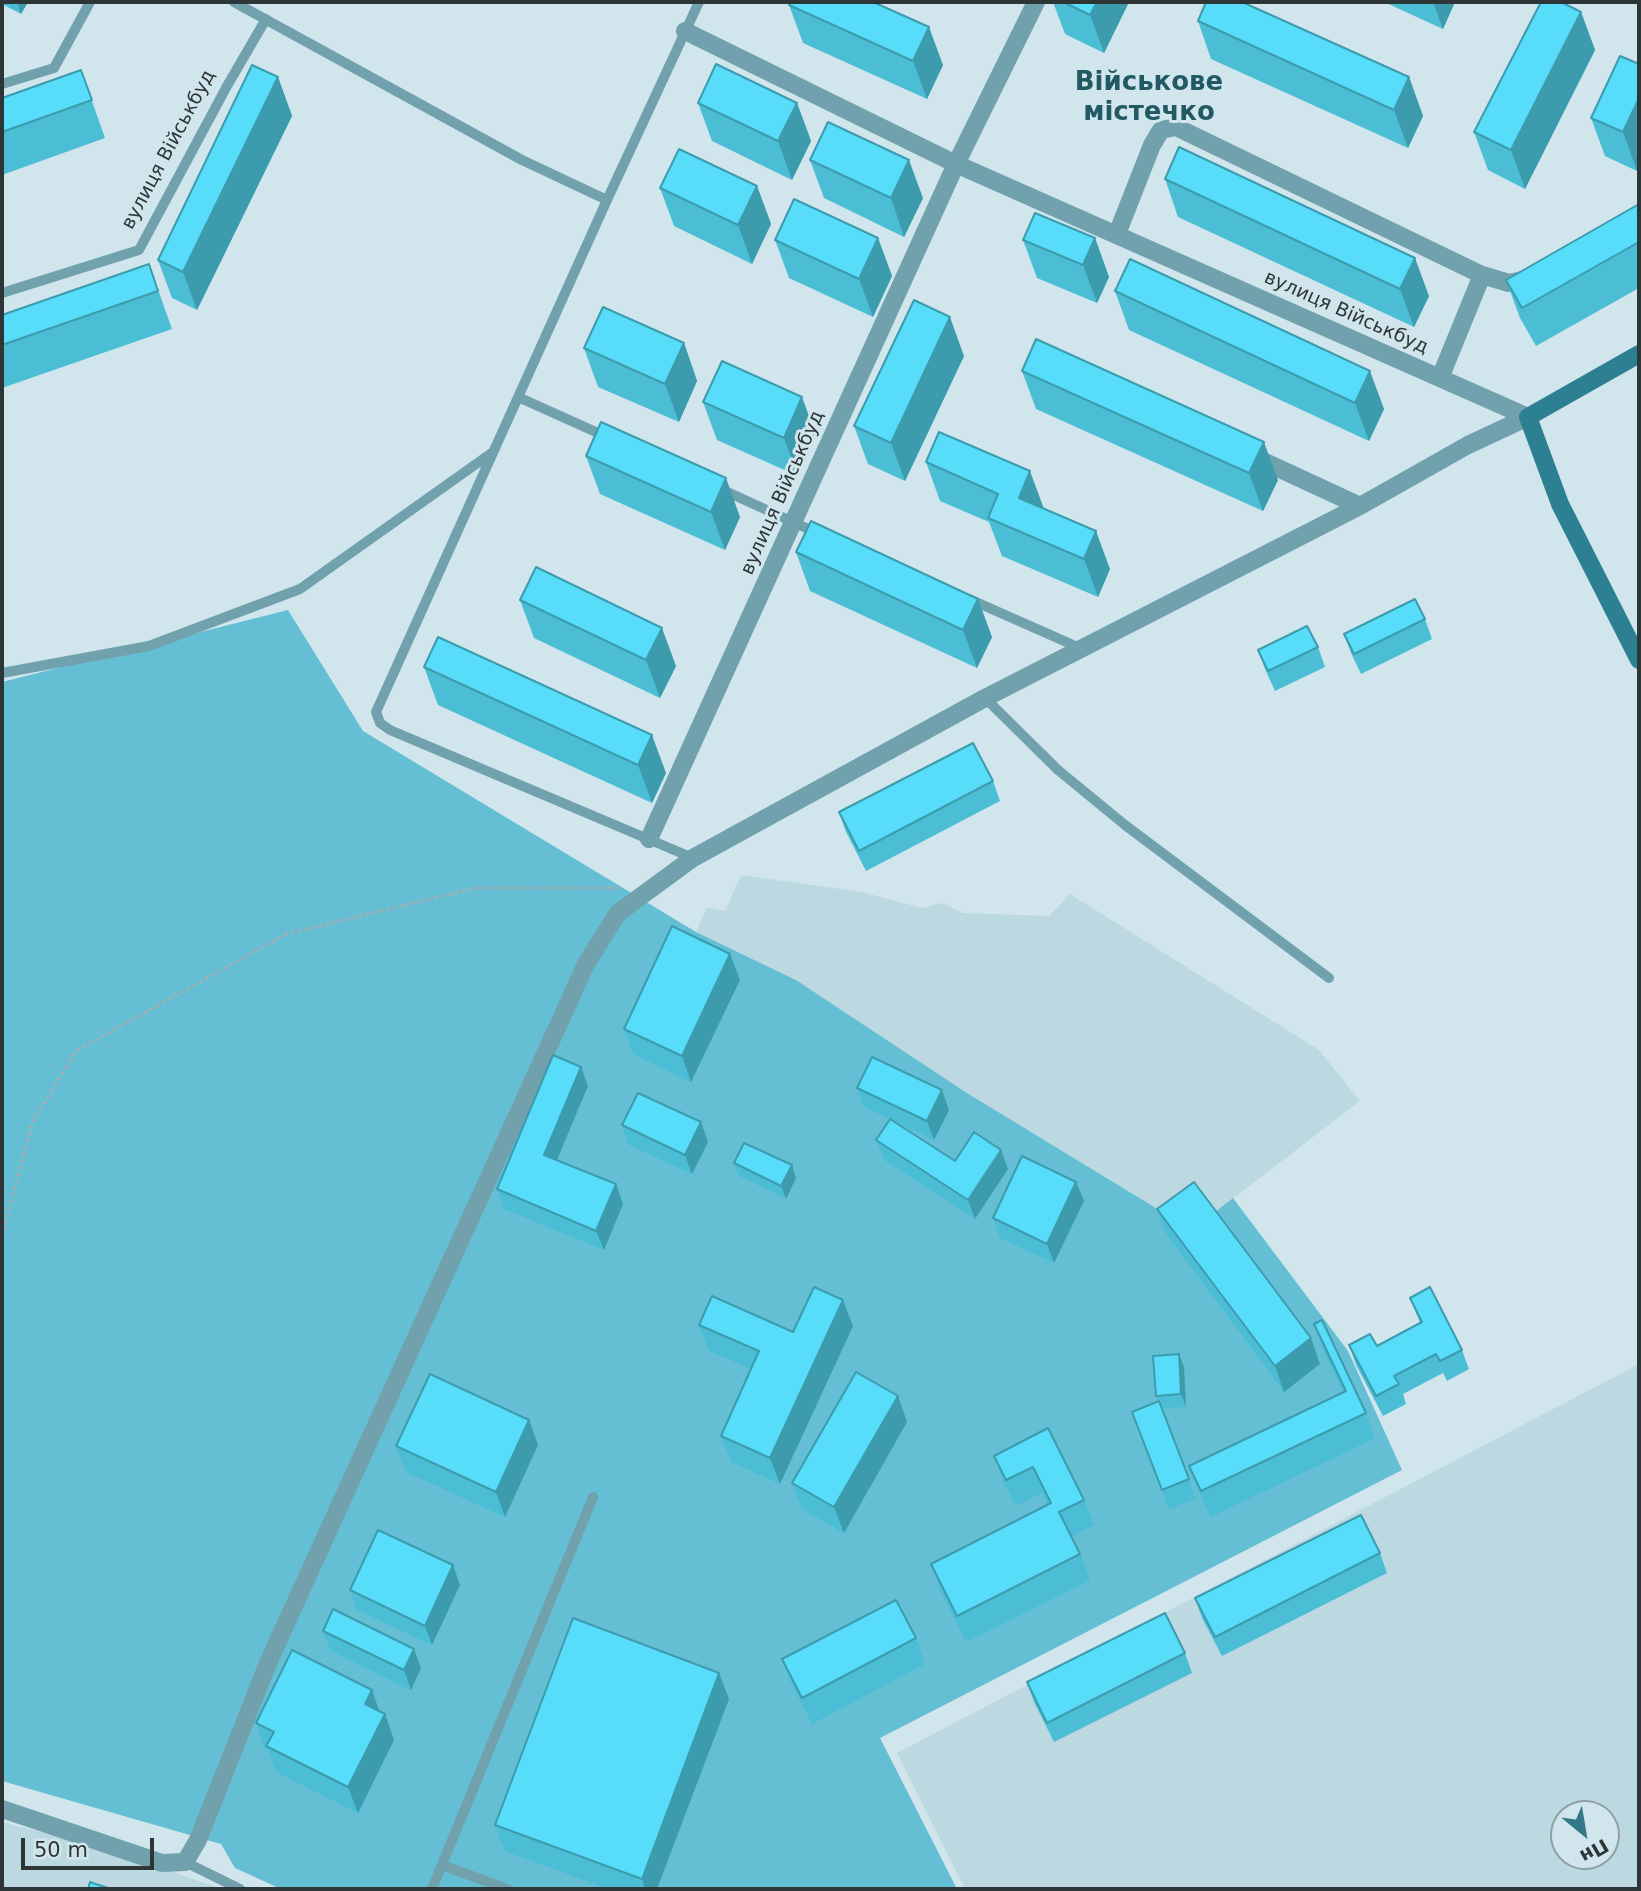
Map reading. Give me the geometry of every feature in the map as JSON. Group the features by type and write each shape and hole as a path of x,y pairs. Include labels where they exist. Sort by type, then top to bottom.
{"main road":[{"path":"1639,354 1528,417 1560,504 1639,660"}],"street":[{"name":"вулиця Військбуд","path":"649,839 956,164 1036,2"},
{"name":"вулиця Військбуд","path":"685,31 956,164 1528,417"},
{"path":"1117,234 1152,145 1161,130 1176,127 1482,275 1508,283 1524,281 1547,268"},
{"path":"1440,377 1482,275"},
{"path":"2,1809 162,1863 185,1862 198,1840 268,1663 586,964 618,913 692,858 985,698 1360,506 1468,445 1528,417"},
{"path":"1238,449 1360,506"}],"lane":[{"path":"2,83 54,68 90,2"},
{"path":"234,2 522,160 607,200"},
{"path":"692,858 390,730 380,723 376,712 699,2"},
{"name":"вулиця Військбуд","path":"2,293 139,250 266,19"},
{"path":"518,397 618,443"},
{"path":"2,673 149,646 300,590 493,452"},
{"path":"718,488 831,539"},
{"path":"956,594 1081,649"},
{"path":"985,698 1058,770 1125,825 1329,978"},
{"path":"432,1889 593,1497"},
{"path":"185,1862 240,1889"},
{"path":"442,1865 507,1889"}],"path":[{"path":"2,1237 33,1123 76,1051 286,934 477,888 652,888"}],"shaded area":[{"path":"288,610 363,731 696,932 796,980 967,1093 1192,1230 1233,1198 1348,1351 1402,1470 880,1738 957,1889 281,1889 235,1868 221,1844 2,1781 2,682"},
{"path":"741,875 862,892 922,908 943,903 963,913 1049,916 1070,894 1319,1050 1360,1101 1192,1230 967,1093 796,980 696,932 707,907 725,911"},
{"path":"1639,1364 1639,1889 965,1889 897,1753"},
{"path":"2,1822 116,1852 221,1889 2,1889"}],"building":[{"path":"791,2 873,2 929,27 913,61 789,5"},
{"path":"1063,2 1097,2 1090,15"},
{"path":"1206,2 1242,2 1409,77 1394,110 1198,21"},
{"path":"1541,2 1561,2 1581,12 1511,150 1474,132"},
{"path":"1620,56 1639,64 1639,98 1623,132 1591,118"},
{"path":"716,64 797,103 778,141 698,103"},
{"path":"252,65 278,77 183,272 158,260"},
{"path":"81,70 92,100 2,132 2,98"},
{"path":"828,122 909,160 891,198 810,160"},
{"path":"1179,147 1415,258 1400,289 1165,179"},
{"path":"679,149 757,186 738,225 660,188"},
{"path":"794,199 878,238 859,279 775,240"},
{"path":"1639,204 1639,242 1522,308 1506,280"},
{"path":"1035,213 1095,238 1083,265 1023,240"},
{"path":"1130,259 1370,371 1355,403 1115,291"},
{"path":"149,264 158,291 2,345 2,315"},
{"path":"914,300 950,317 891,443 854,426"},
{"path":"603,307 684,343 665,384 584,348"},
{"path":"1036,339 1264,442 1249,473 1022,371"},
{"path":"722,361 802,397 784,438 703,402"},
{"path":"601,422 726,478 711,512 586,456"},
{"path":"939,432 1030,471 1019,498 1096,531 1084,559 988,518 998,494 926,462"},
{"path":"811,521 978,599 963,630 796,552"},
{"path":"536,567 662,628 646,660 520,600"},
{"path":"1415,599 1425,619 1354,654 1344,634"},
{"path":"1307,626 1318,647 1268,671 1258,650"},
{"path":"438,637 652,735 638,765 424,667"},
{"path":"973,743 993,781 859,851 839,812"},
{"path":"672,926 730,954 682,1056 624,1029"},
{"path":"553,1055 581,1067 544,1155 616,1184 596,1231 497,1189"},
{"path":"872,1057 942,1090 927,1121 857,1088"},
{"path":"638,1093 701,1122 685,1155 622,1125"},
{"path":"890,1119 955,1161 974,1132 1001,1150 968,1200 876,1140"},
{"path":"744,1143 792,1165 781,1186 734,1163"},
{"path":"1022,1156 1076,1182 1047,1244 993,1218"},
{"path":"1194,1182 1311,1338 1275,1366 1157,1209"},
{"path":"814,1287 843,1300 770,1458 721,1436 759,1351 699,1325 712,1296 793,1332"},
{"path":"1430,1287 1462,1350 1440,1361 1436,1354 1394,1376 1399,1384 1376,1396 1349,1345 1370,1334 1377,1346 1422,1322 1410,1298"},
{"path":"1322,1320 1366,1413 1201,1491 1189,1466 1346,1391 1314,1324"},
{"path":"1179,1354 1181,1394 1156,1396 1153,1356"},
{"path":"856,1372 898,1396 834,1507 792,1483"},
{"path":"430,1374 529,1420 496,1492 396,1446"},
{"path":"1159,1401 1189,1479 1162,1490 1132,1412"},
{"path":"1048,1428 1084,1500 1059,1512 1080,1554 957,1616 931,1564 1051,1503 1033,1467 1006,1480 994,1456"},
{"path":"1361,1515 1380,1553 1215,1637 1195,1598"},
{"path":"378,1530 453,1565 425,1626 350,1590"},
{"path":"896,1600 916,1638 802,1698 782,1659"},
{"path":"333,1609 414,1649 404,1670 323,1631"},
{"path":"1165,1613 1185,1653 1047,1723 1027,1682"},
{"path":"573,1618 719,1673 642,1879 495,1825"},
{"path":"292,1650 372,1690 365,1704 385,1714 348,1787 266,1746 274,1732 256,1723"},
{"path":"90,1882 111,1889 88,1889"}],"district":[{"name":"Військове містечко","path":"1149,98"}]}
